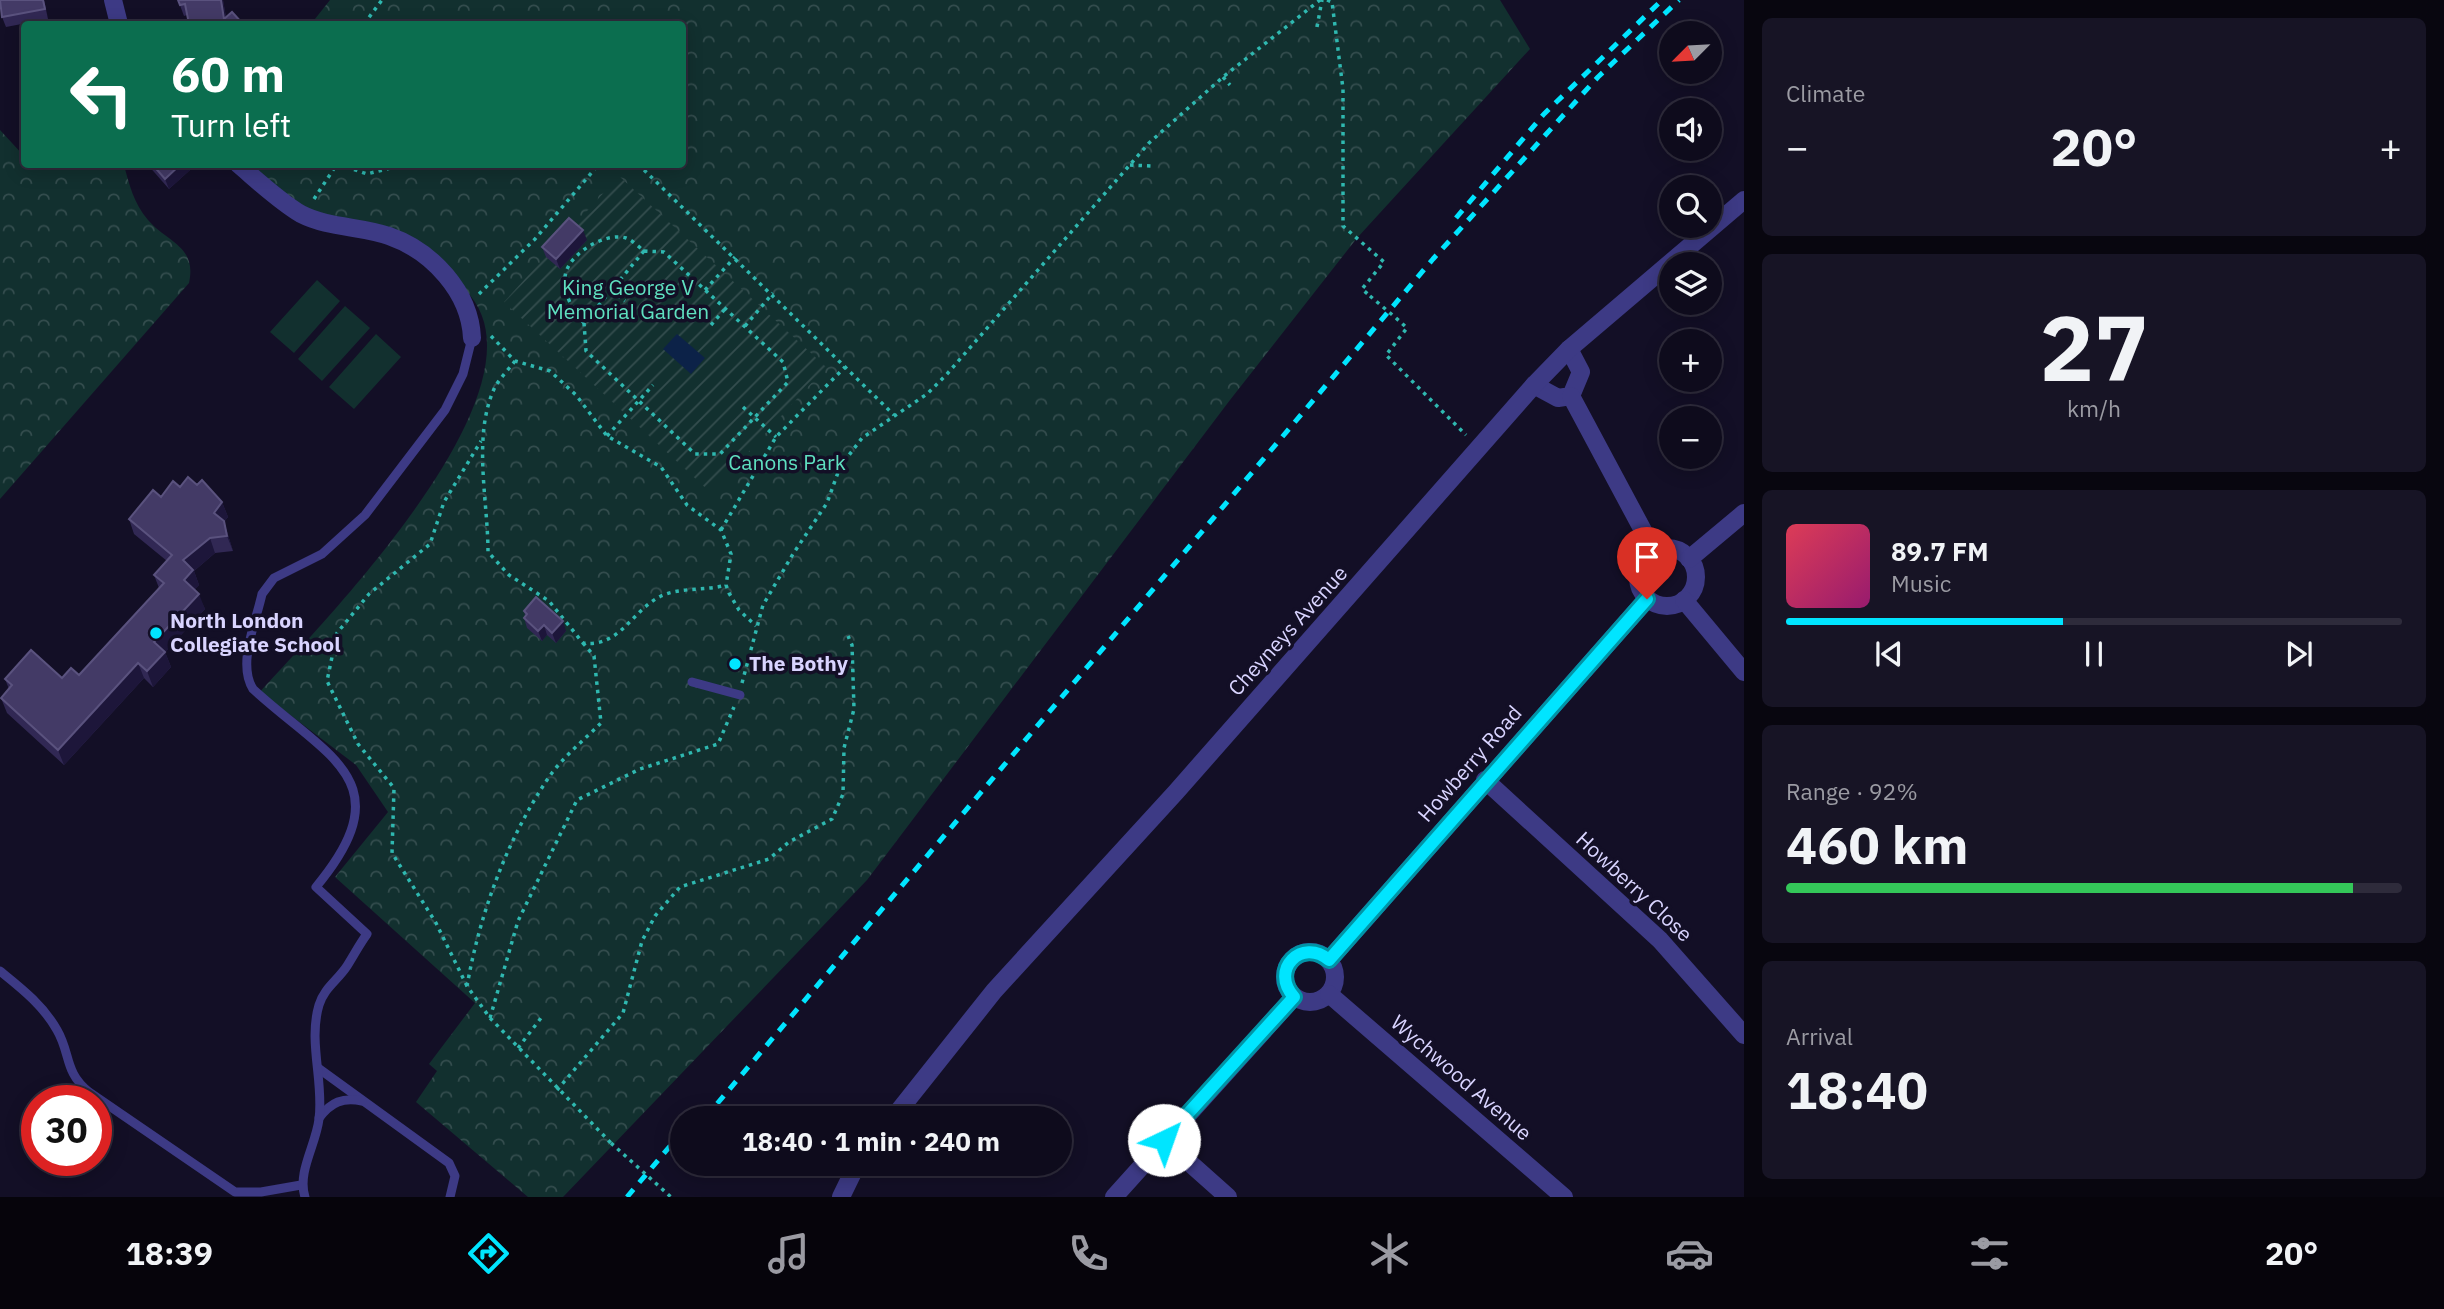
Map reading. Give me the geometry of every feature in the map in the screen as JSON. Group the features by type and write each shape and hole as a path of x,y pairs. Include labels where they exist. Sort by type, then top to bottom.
{"street":[{"path":"113,0 118,21"},
{"path":"243,168 302,214 390,236 417,250 444,274 470,324"},
{"name":"Cheyneys Avenue","path":"903,1106 994,991 1481,448 1534,384 1569,349 1744,200"},
{"path":"1569,349 1581,372 1571,396"},
{"path":"1534,384 1559,398 1571,396"},
{"path":"1571,396 1654,551"},
{"path":"1689,559 1744,513"},
{"path":"1676,550 1689,559 1696,576 1695,585 1685,600 1662,606 1647,599 1642,592 1638,573 1646,556 1654,551 1676,550"},
{"name":"Howberry Road","path":"1329,960 1647,599"},
{"path":"1685,600 1744,672"},
{"name":"Howberry Close","path":"1485,780 1660,940 1744,1035"},
{"path":"1306,951 1315,952 1329,960 1335,981 1329,994 1323,999 1308,1002 1294,997 1288,990 1284,974 1291,959 1306,951"},
{"name":"Wychwood Avenue","path":"1329,994 1564,1197"},
{"path":"1114,1197 1294,997"},
{"path":"1164,1140 1228,1197"},
{"path":"841,1197 851,1176"}],"lane":[{"path":"305,1197 301,1185 319,1118 316,1036 318,1008 328,988 367,934 316,887 341,852 354,819 357,798 352,780 336,759 253,690 245,678 252,638 267,585 340,540 365,514 439,419 463,374 470,324"},
{"path":"692,682 740,695"},
{"path":"0,971 34,1000 50,1020 61,1036 74,1077 89,1092 235,1192 261,1192 301,1185"},
{"path":"318,1068 449,1163 455,1176 450,1197"},
{"path":"319,1118 335,1103 345,1099 365,1102"}],"path":[{"path":"366,21 382,0"},
{"path":"1317,27 1323,0"},
{"path":"490,1018 518,921 577,800 640,769 718,744 740,695 763,605 827,503 840,467 862,438 927,394 947,374 1149,143 1223,77 1323,0"},
{"path":"1323,0 1332,2 1343,89 1342,226 1384,262 1363,289 1407,328 1386,355 1401,367 1432,404 1481,448"},
{"path":"1223,77 1230,85"},
{"path":"1130,165 1151,166"},
{"path":"302,214 327,183 335,168"},
{"path":"349,168 367,174 390,168"},
{"path":"596,168 535,239 470,324 488,333 515,361 550,371 576,395 607,436 661,467 687,505 721,530 731,554 726,585 739,610 756,625"},
{"path":"642,168 894,415"},
{"path":"610,237 626,238 644,251 664,252 783,362 788,382 756,419 720,454 695,454 586,351 584,323 573,310 566,294 566,272 578,256 610,237"},
{"path":"584,323 644,251"},
{"path":"705,290 735,257"},
{"path":"611,289 625,301"},
{"path":"745,327 772,293"},
{"path":"711,325 725,309"},
{"path":"515,361 495,386 481,441 444,502 430,544 369,594 337,633 327,681 358,744 394,788 391,853 436,923 467,986 490,1018 557,1090 671,1197"},
{"path":"721,530 776,437 845,367"},
{"path":"607,436 653,385"},
{"path":"743,407 776,437"},
{"path":"467,986 476,937 510,846 550,776 601,723 594,656 548,601 509,575 488,552 488,506 481,441"},
{"path":"583,643 600,642 622,632 661,596 726,585"},
{"path":"557,1090 623,1013 642,941 655,916 680,887 769,859 800,835 832,818 843,794 844,748 854,709 852,645 848,636"},
{"path":"518,1048 541,1018"}],"green space":[{"name":"Canons Park","path":"330,0 1500,0 1530,49 1357,238 1230,400 867,880 563,1197 528,1197 416,1102 437,1071 429,1064 475,1003 335,877 388,812 356,765 260,692 331,614 421,500 458,440 482,382 486,331 465,290 446,266 303,206 252,168 686,168 686,21 313,21"},
{"path":"0,130 21,153 21,168 125,168 139,207 156,228 185,253 190,271 189,283 0,499"},
{"name":"King George V Memorial Garden","path":"619,176 826,367 711,493 504,302"},
{"path":"317,280 340,301 294,353 270,332"},
{"path":"345,306 370,328 322,381 298,359"},
{"path":"376,334 401,357 354,409 329,387"}],"water":[{"path":"677,334 705,358 691,374 663,349"}],"building":[{"path":"0,0 43,0 45,9 2,17"},
{"path":"178,0 221,0 224,19 232,12 240,21 188,21 185,4 180,5"},
{"path":"155,168 177,168 165,179"},
{"path":"569,218 583,230 556,259 542,247"},
{"path":"188,477 197,485 202,480 222,502 214,513 224,521 227,536 210,538 183,560 193,570 184,580 199,594 154,642 165,652 147,671 138,663 58,750 1,698 12,685 5,679 31,650 62,678 71,668 79,675 164,583 154,575 172,555 129,519 153,490 161,497 173,481 180,487"},
{"path":"536,597 563,621 552,633 544,625 538,631 524,618 527,614 524,611"}],"railway":[{"path":"1456,218 1544,114 1662,0"},
{"path":"715,1106 1433,259 1598,77 1679,0"},
{"path":"627,1197 670,1146"}],"place":[{"name":"North London Collegiate School","path":"156,633"},
{"name":"The Bothy","path":"735,664"}],"route":[{"path":"1164,1140 1294,997 1288,990 1284,974 1291,959 1306,951 1323,955 1329,960 1647,599"}]}
